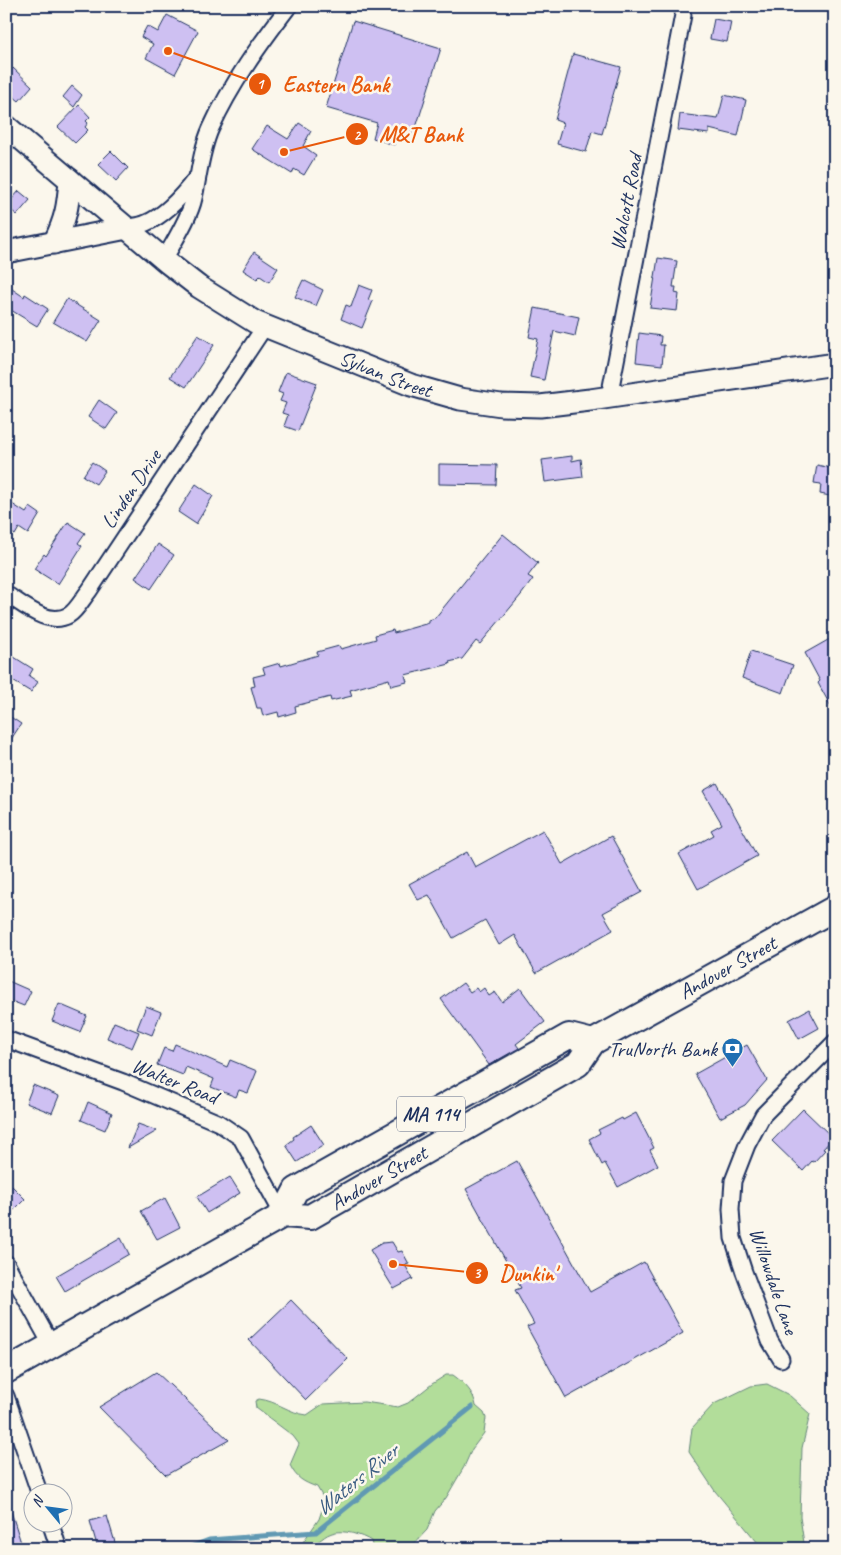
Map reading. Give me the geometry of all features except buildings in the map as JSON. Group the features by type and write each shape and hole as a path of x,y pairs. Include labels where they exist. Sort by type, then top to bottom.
{"highway":[{"name":"Andover Street","path":"283,1215 296,1190 569,1036 593,1042 835,908"},
{"path":"6,1371 283,1215"}],"main road":[{"name":"Sylvan Street","path":"6,126 164,260 199,287 254,322 411,385 460,398 501,405 540,406 835,364"},
{"path":"54,243 64,223 68,206 70,180"},
{"path":"6,252 127,228"}],"street":[{"path":"164,260 194,200 196,177 210,129 262,43 289,6"},
{"name":"Walcott Road","path":"610,397 683,15"},
{"path":"127,228 146,223 164,213 187,190 196,177"},
{"name":"Linden Drive","path":"6,594 45,618 59,619 71,614 89,591 265,326"},
{"name":"Walter Road","path":"6,1039 123,1082 219,1122 240,1138 283,1215"},
{"name":"Willowdale Lane","path":"781,1359 770,1341 733,1238 731,1209 733,1181 747,1145 763,1115 835,1042"},
{"path":"6,1263 52,1346"},
{"path":"6,1396 36,1482"},
{"path":"53,1532 59,1549"}],"green space":[{"path":"446,1375 453,1375 465,1385 471,1392 476,1406 484,1413 486,1418 484,1433 472,1449 446,1498 435,1511 427,1530 409,1549 373,1549 371,1541 352,1533 341,1532 328,1535 313,1543 303,1542 319,1519 325,1501 317,1487 301,1479 290,1465 299,1444 293,1436 256,1408 255,1401 259,1399 265,1400 294,1412 307,1415 323,1404 364,1402 398,1407 408,1403"},
{"path":"767,1384 789,1395 810,1414 802,1448 800,1517 804,1543 816,1549 763,1549 715,1491 689,1452 692,1428 714,1404 751,1386"}],"waterway":[{"name":"Waters River","path":"185,1549 209,1540 316,1532 472,1407"}],"place":[{"name":"Eastern Bank","path":"168,51"},
{"name":"M&T Bank","path":"284,152"},
{"name":"TruNorth Bank","path":"733,1068"},
{"name":"Dunkin'","path":"393,1264"}]}
